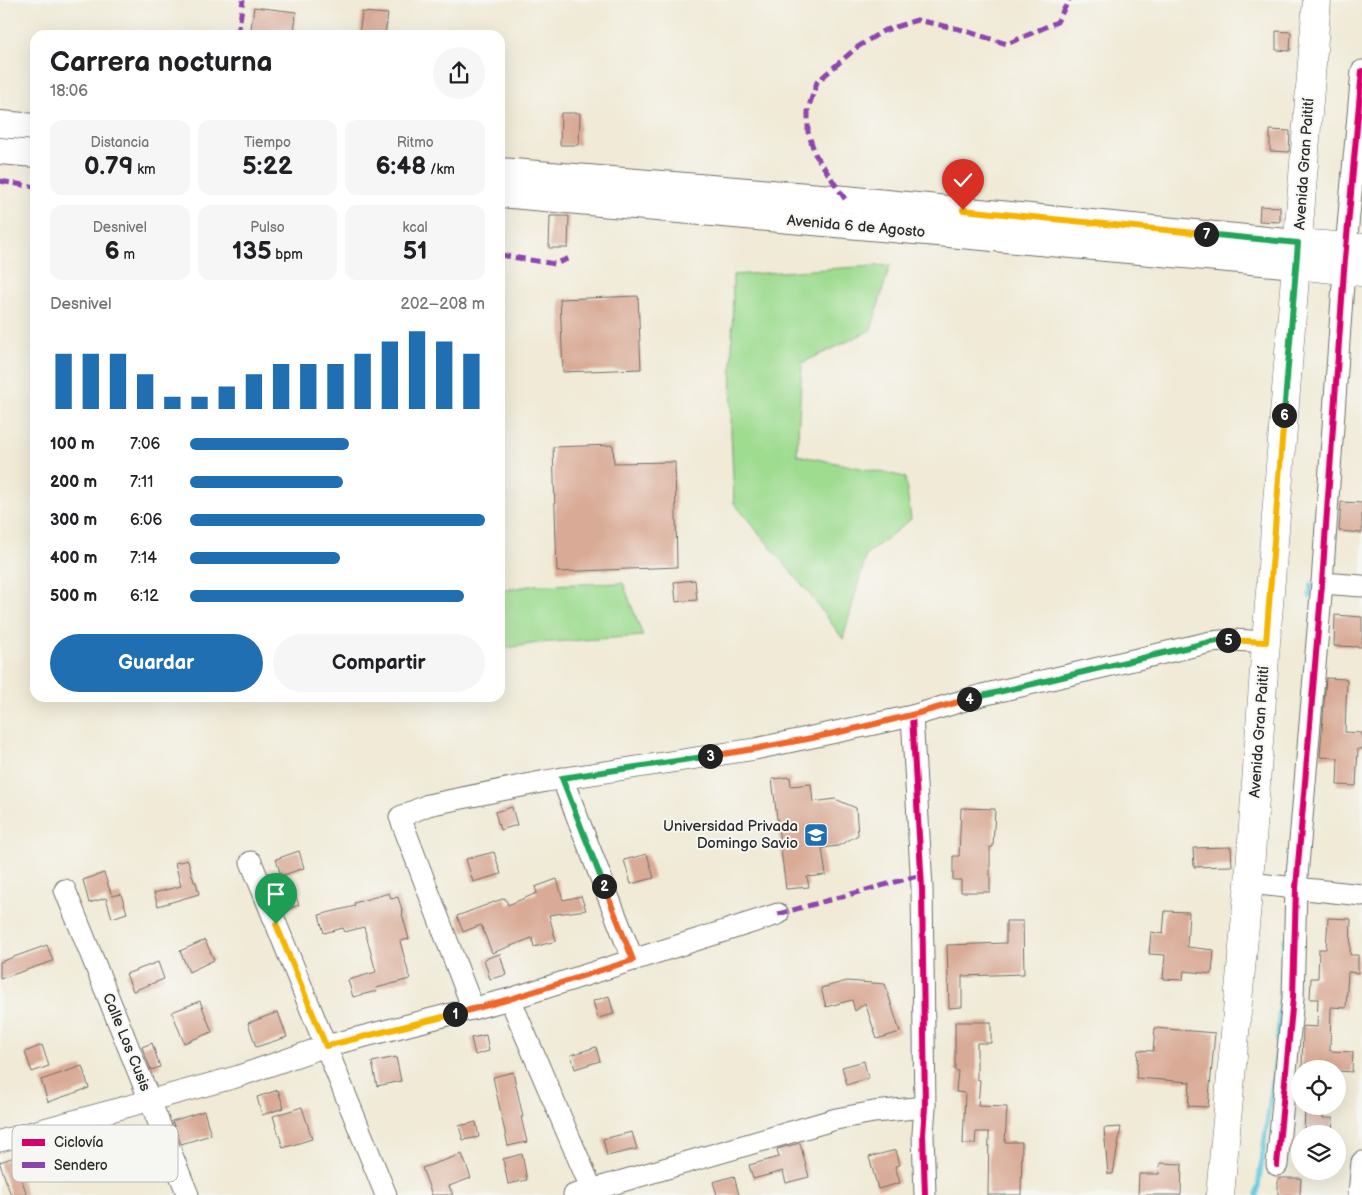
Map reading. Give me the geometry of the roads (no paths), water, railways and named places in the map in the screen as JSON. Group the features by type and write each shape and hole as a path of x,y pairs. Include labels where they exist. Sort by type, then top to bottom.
{"main road":[{"name":"Avenida Gran Paitití","path":"1220,1195 1249,884 1266,642 1317,0"},
{"name":"Avenida 6 de Agosto","path":"1297,254 1354,259"}],"street":[{"path":"1277,1165 1293,998 1296,888 1322,582 1354,259 1362,71"},
{"path":"0,124 30,127"},
{"path":"0,151 30,154"},
{"name":"Avenida 6 de Agosto","path":"505,172 556,187"},
{"name":"Avenida 6 de Agosto","path":"505,193 556,187 845,199 1079,233 1297,254"},
{"path":"1322,582 1362,586"},
{"path":"473,1009 400,817 428,805 562,778 755,749 912,716 982,695 1210,642 1233,640 1266,642"},
{"path":"912,716 922,888 925,1107 923,1134 924,1195"},
{"path":"562,778 633,960"},
{"path":"251,862 386,1195"},
{"path":"1249,884 1362,895"},
{"name":"Calle Los Cusis","path":"65,890 161,1125"},
{"path":"59,1125 236,1077 326,1046 510,999 778,914"},
{"path":"510,999 587,1193 836,1119 874,1112 925,1107"},
{"path":"1359,1195 1362,1162"},
{"name":"Calle Los Cusis","path":"178,1169 188,1195"}],"waterway":[{"path":"1310,597 1311,585"},
{"path":"1257,1195 1277,1052 1284,940"}],"place":[{"name":"Universidad Privada Domingo Savio","path":"816,835"}]}
